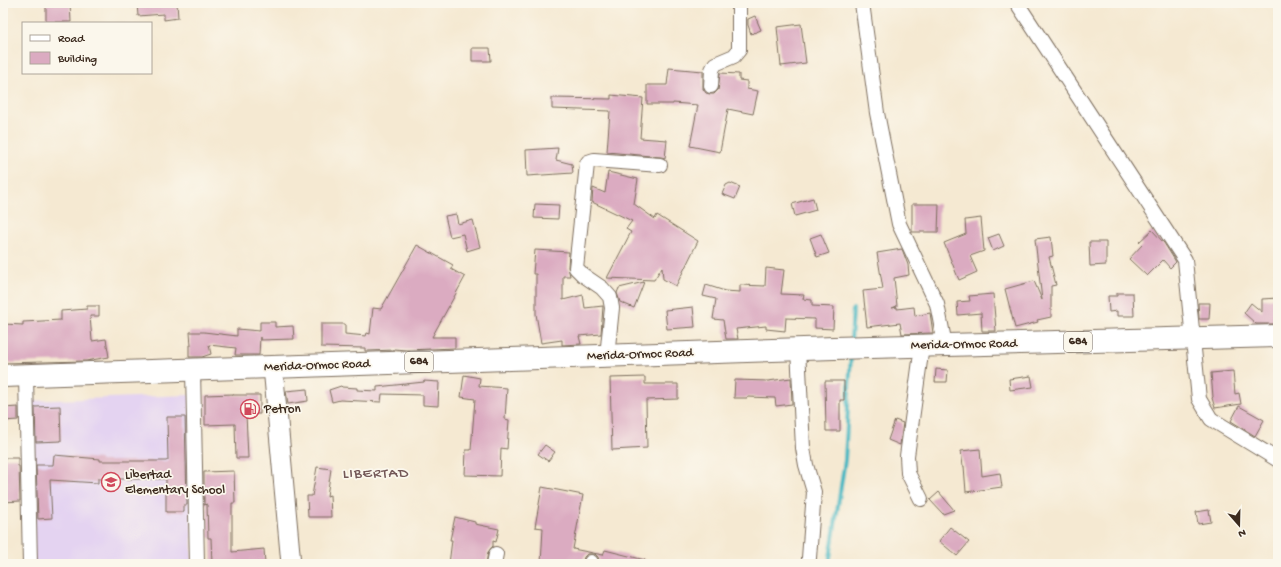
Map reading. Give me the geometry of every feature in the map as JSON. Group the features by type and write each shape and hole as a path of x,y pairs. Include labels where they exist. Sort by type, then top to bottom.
{"highway":[{"name":"Merida-Ormoc Road","path":"3,376 798,349 1278,336"}],"main road":[{"path":"273,367 291,564"}],"street":[{"path":"711,86 712,70 715,64 734,56 739,50 740,3"},
{"path":"862,3 877,113 899,224 937,304 945,346"},
{"path":"1017,3 1185,260 1199,400 1211,419 1278,460"},
{"path":"607,356 612,308 610,297 602,288 583,275 576,268 587,164 588,162 594,160 660,164"},
{"path":"921,499 908,473 907,456 922,346"},
{"path":"798,349 803,448 806,465 814,492 809,558"},
{"path":"193,370 197,564"},
{"path":"26,376 30,564"}],"shaded area":[{"name":"Libertad Elementary School","path":"190,395 192,564 34,564 29,401"}],"building":[{"path":"46,3 70,3 71,22 46,22"},
{"path":"137,3 177,3 178,18 164,20 164,14 138,16"},
{"path":"755,16 761,30 751,34 748,19"},
{"path":"801,24 806,63 781,66 777,27"},
{"path":"472,48 490,48 491,61 472,61"},
{"path":"669,68 703,71 703,89 706,93 714,94 718,90 720,73 739,74 739,80 747,81 747,89 758,91 753,114 728,109 720,152 690,146 698,105 673,103 647,104 647,85 667,85"},
{"path":"611,95 643,98 640,138 667,140 665,158 607,152 610,111 552,109 552,98 611,99"},
{"path":"558,148 556,160 572,164 573,173 527,176 526,150"},
{"path":"608,172 638,179 634,204 655,219 657,215 698,241 676,286 663,279 662,267 654,280 607,278 631,232 626,229 632,221 592,202 593,188 605,193"},
{"path":"730,183 740,187 735,199 722,194 726,185"},
{"path":"813,198 816,210 795,216 792,204"},
{"path":"535,204 559,205 558,219 534,218"},
{"path":"912,204 939,204 938,232 912,232"},
{"path":"456,214 458,224 473,220 480,247 467,251 463,234 450,237 445,216"},
{"path":"981,218 984,251 970,256 977,272 959,280 944,243 966,234 965,220"},
{"path":"1152,230 1164,243 1176,262 1170,268 1163,260 1147,276 1129,259 1142,245 1139,242"},
{"path":"821,234 829,253 817,257 810,238"},
{"path":"999,234 1004,246 993,251 988,238"},
{"path":"1051,237 1053,256 1049,257 1056,285 1051,286 1051,317 1037,320 1038,322 1015,328 1005,289 1034,281 1042,300 1035,239"},
{"path":"1089,242 1106,242 1106,265 1090,266"},
{"path":"417,245 453,265 451,269 465,277 432,337 455,337 455,348 365,351 365,348 321,347 321,324 345,324 345,334 366,336 367,333 370,334 373,308 381,309"},
{"path":"902,249 908,265 909,275 894,278 897,306 892,308 897,307 897,309 914,307 915,316 930,313 933,333 902,334 900,323 867,327 863,291 883,289 877,253"},
{"path":"535,250 569,252 568,267 570,276 563,276 563,300 583,295 585,308 603,306 601,334 579,336 581,344 562,345 562,340 541,343 536,314 536,274 533,274"},
{"path":"766,268 784,270 781,294 804,295 803,299 812,300 812,306 834,307 833,329 815,328 815,319 786,318 785,331 766,329 766,326 736,329 738,339 726,339 723,320 713,319 716,299 703,296 706,285 725,291 740,292 740,285 765,286"},
{"path":"644,282 634,308 620,302 617,293 619,288"},
{"path":"1117,293 1133,293 1134,316 1117,316 1117,311 1109,312 1108,296 1117,296"},
{"path":"993,294 996,331 982,331 981,313 958,315 957,302 970,301 969,296"},
{"path":"1278,298 1278,324 1256,324 1244,313 1251,303 1262,312 1262,299"},
{"path":"1198,303 1210,303 1209,319 1199,319"},
{"path":"87,306 99,306 99,316 90,316 92,341 106,339 109,357 86,361 3,363 3,324 23,325 23,322 61,320 61,311 87,309"},
{"path":"693,307 695,327 667,329 665,310"},
{"path":"260,322 275,322 275,327 293,326 294,339 260,340 260,337 259,355 235,355 236,348 209,345 211,354 202,357 189,357 189,346 191,346 190,332 237,336 237,329 260,331"},
{"path":"936,369 948,370 947,382 935,382"},
{"path":"1233,371 1235,394 1239,393 1241,404 1215,408 1212,398 1211,373"},
{"path":"464,375 480,378 479,386 507,388 505,419 509,420 507,449 501,448 500,476 465,475 466,450 471,450 475,399 461,397"},
{"path":"1031,376 1033,387 1010,390 1009,379"},
{"path":"645,377 645,384 678,384 678,399 646,400 647,448 612,450 610,378"},
{"path":"791,378 792,404 776,406 775,398 734,398 735,380 768,381"},
{"path":"424,381 439,382 438,406 423,405 423,395 382,394 381,402 340,400 332,402 329,390 341,386 357,388 357,390 377,391 377,387"},
{"path":"825,381 844,381 844,400 840,400 840,431 826,431"},
{"path":"307,389 308,401 288,404 286,391"},
{"path":"205,395 260,395 260,414 246,414 248,458 236,458 235,424 205,425"},
{"path":"60,406 61,441 36,442 35,407"},
{"path":"1239,406 1264,420 1255,436 1231,421"},
{"path":"18,407 18,420 3,421 3,408"},
{"path":"167,417 185,417 187,505 184,505 184,512 166,512 166,479 98,479 98,483 50,480 52,518 38,519 36,465 53,465 54,455 100,459 100,461 166,461 168,460"},
{"path":"895,420 903,423 900,445 888,440"},
{"path":"545,445 555,452 548,461 538,454"},
{"path":"980,449 982,476 1000,473 1002,487 966,492 961,451"},
{"path":"3,458 18,458 20,501 3,502"},
{"path":"317,467 331,469 327,496 330,495 331,517 308,517 307,496 312,496"},
{"path":"234,471 235,503 232,503 232,552 264,549 265,564 212,564 211,538 208,538 207,504 204,505 204,472"},
{"path":"542,487 583,495 573,549 603,555 605,550 645,560 645,564 600,564 598,557 595,554 587,554 584,557 582,564 541,564 543,528 535,527"},
{"path":"939,492 954,510 943,514 930,500"},
{"path":"1209,510 1211,522 1198,524 1196,512"},
{"path":"455,517 475,522 475,524 499,529 496,542 493,541 493,546 488,552 486,564 449,564 452,540 450,540"},
{"path":"950,527 969,542 957,556 939,541"}],"waterway":[{"path":"851,341 853,309"},
{"path":"829,564 845,460 851,354"}],"place":[{"name":"Petron","path":"250,409"},
{"name":"Libertad Elementary School","path":"111,482"}],"district":[{"name":"LIBERTAD","path":"376,474"}]}
